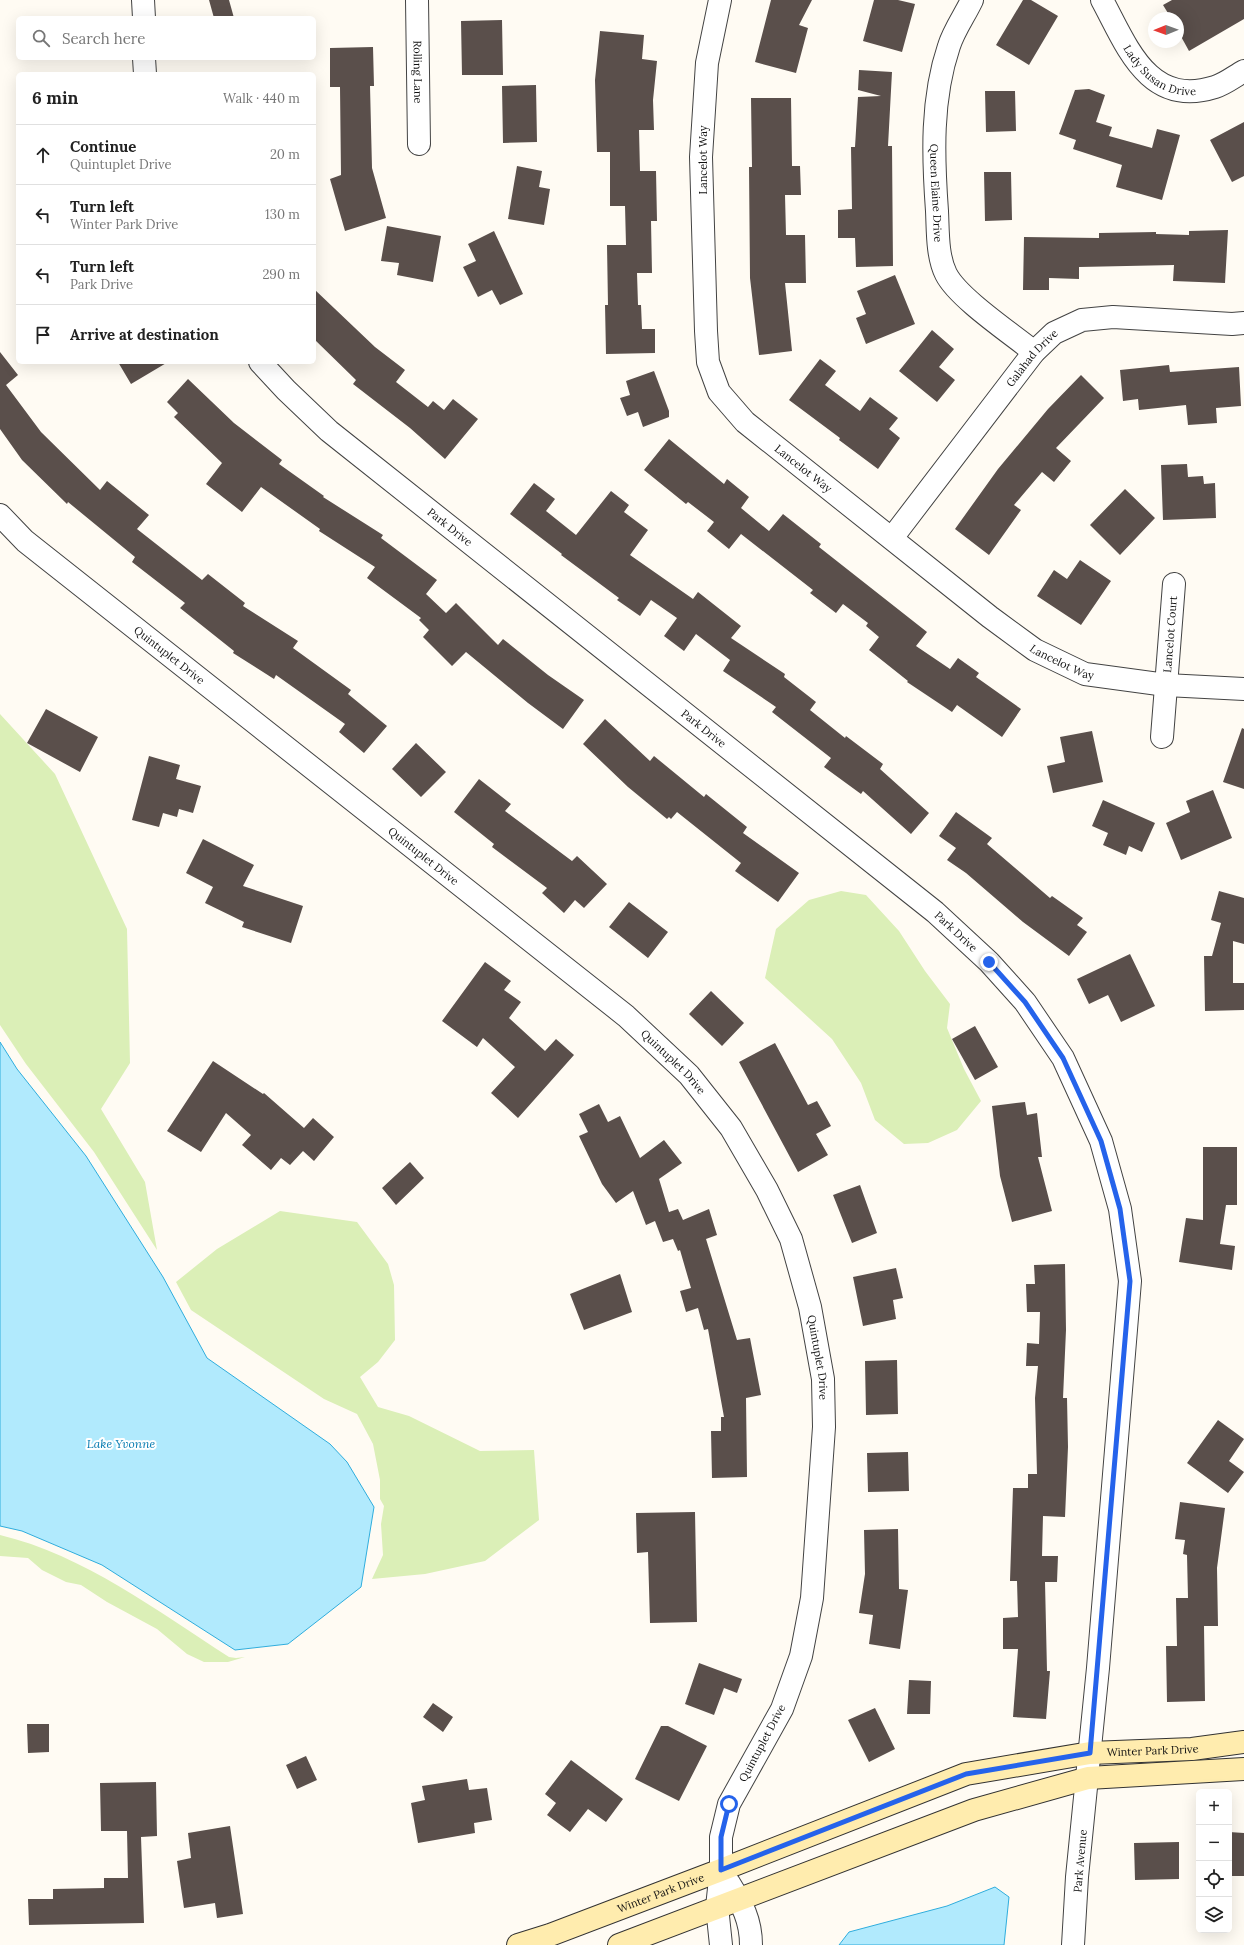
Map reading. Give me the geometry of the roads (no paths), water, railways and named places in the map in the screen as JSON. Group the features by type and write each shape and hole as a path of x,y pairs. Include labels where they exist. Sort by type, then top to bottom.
{"street":[{"path":"143,0 144,16"},
{"name":"Rolling Lane","path":"417,0 419,144"},
{"name":"Lancelot Way","path":"720,0 707,63 701,157 708,362 719,392 745,422 990,617 1035,650 1085,674 1166,685 1244,689"},
{"name":"Queen Elaine Drive","path":"972,0 949,45 938,95 934,126 939,249 946,274 960,293 1034,352"},
{"name":"Lady Susan Drive","path":"1102,0 1135,61 1150,77 1175,90 1196,91 1216,87 1244,71"},
{"path":"144,60 145,72"},
{"name":"Galahad Drive","path":"892,538 1034,352 1054,333 1082,320 1113,317 1232,324 1244,323"},
{"name":"Park Drive","path":"262,364 286,390 329,431 934,912 989,962 1025,1002 1063,1058 1101,1141 1120,1209 1130,1281 1088,1778"},
{"name":"Quintuplet Drive","path":"0,515 31,546 626,1016 689,1075 730,1128 767,1190 791,1239 810,1307 823,1379 824,1435 812,1598 801,1656 782,1709 729,1804 721,1837 721,1870 717,1907 721,1945"},
{"name":"Lancelot Court","path":"1162,737 1174,584"},
{"name":"Winter Park Drive","path":"518,1945 550,1935 721,1870 966,1774 1090,1753 1192,1749 1244,1742"},
{"path":"619,1945 974,1810 1088,1778 1244,1769"},
{"name":"Park Avenue","path":"1073,1945 1077,1877 1088,1778"},
{"path":"721,1870 739,1899 751,1928 752,1945"}],"water":[{"name":"Lake Yvonne","path":"0,1042 17,1069 86,1156 163,1277 207,1358 330,1444 347,1462 374,1507 361,1587 288,1644 235,1650 102,1565 22,1531 0,1526"},
{"path":"995,1887 1009,1897 1004,1945 839,1945 849,1932 947,1906"}]}
